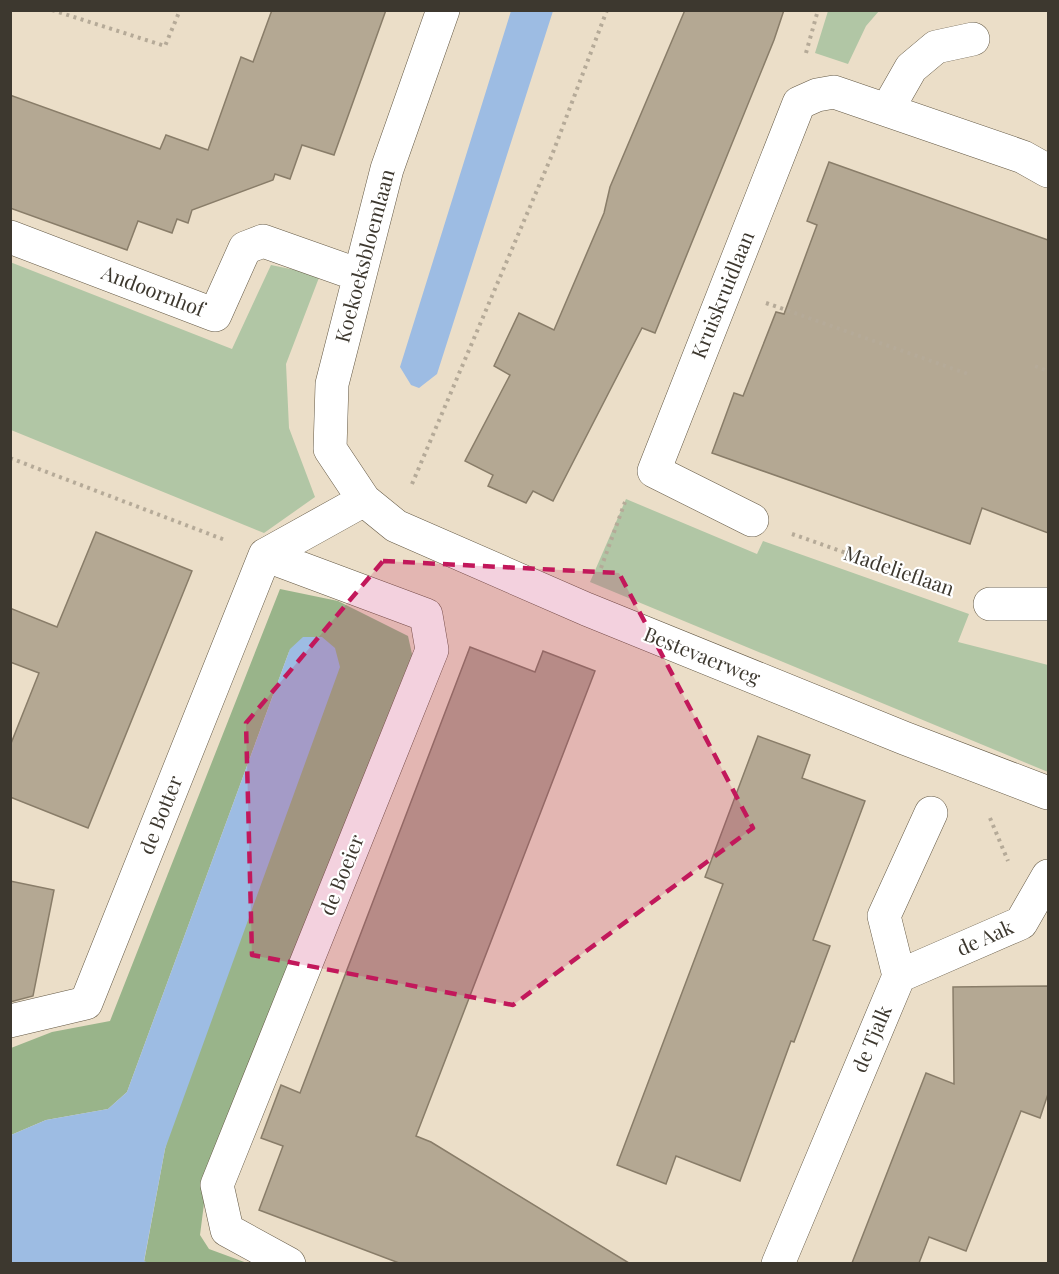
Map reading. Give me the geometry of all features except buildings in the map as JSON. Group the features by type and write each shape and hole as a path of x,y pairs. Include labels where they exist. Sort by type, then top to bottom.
{"street":[{"name":"Koekoeksbloemlaan","path":"364,500 330,449 332,384 387,169 443,10"},
{"path":"887,110 911,68 936,47 973,39"},
{"name":"Kruiskruidlaan","path":"654,471 799,104 817,95 834,92 1023,157 1048,171"},
{"name":"Andoornhof","path":"10,237 216,315 245,248 263,241 359,275"},
{"path":"654,471 752,520"},
{"name":"Bestevaerweg","path":"364,500 396,525 586,609 1048,794"},
{"path":"265,555 364,500"},
{"name":"de Botter","path":"10,1021 86,1003 265,555"},
{"name":"de Boeier","path":"265,555 426,615 432,650 217,1185 227,1230 289,1263"},
{"path":"990,604 1048,604"},
{"path":"899,976 884,916 931,813"},
{"name":"de Aak","path":"899,976 1021,923 1048,876"},
{"name":"de Tjalk","path":"778,1263 899,976"}],"path":[{"path":"52,10 165,46 180,10"},
{"path":"396,525 552,155 607,10"},
{"path":"725,289 971,375"},
{"path":"1035,366 1048,371"},
{"path":"10,458 265,555"},
{"path":"586,609 627,496 654,471"},
{"name":"Madelieflaan","path":"752,520 990,604"}],"highlighted area":[{"path":"383,561 619,573 753,828 513,1005 252,955 246,723"}],"green space":[{"path":"828,11 879,11 866,26 848,64 815,53"},
{"path":"10,262 232,349 271,265 320,275 286,364 289,428 315,497 264,533 11,430"},
{"path":"626,499 757,554 763,541 969,614 958,642 1048,665 1048,772 590,582"},
{"path":"280,589 338,601 408,636 414,663 207,1180 200,1235 209,1249 247,1263 149,1264 144,1262 165,1149 290,649 127,1092 108,1109 46,1120 11,1135 11,1048 52,1032 110,1021"}],"water":[{"path":"511,11 553,11 437,374 419,388 411,385 400,367"},
{"path":"303,637 322,637 335,648 340,667 165,1149 144,1261 149,1263 11,1263 11,1135 46,1120 108,1109 127,1092 290,649"}]}
